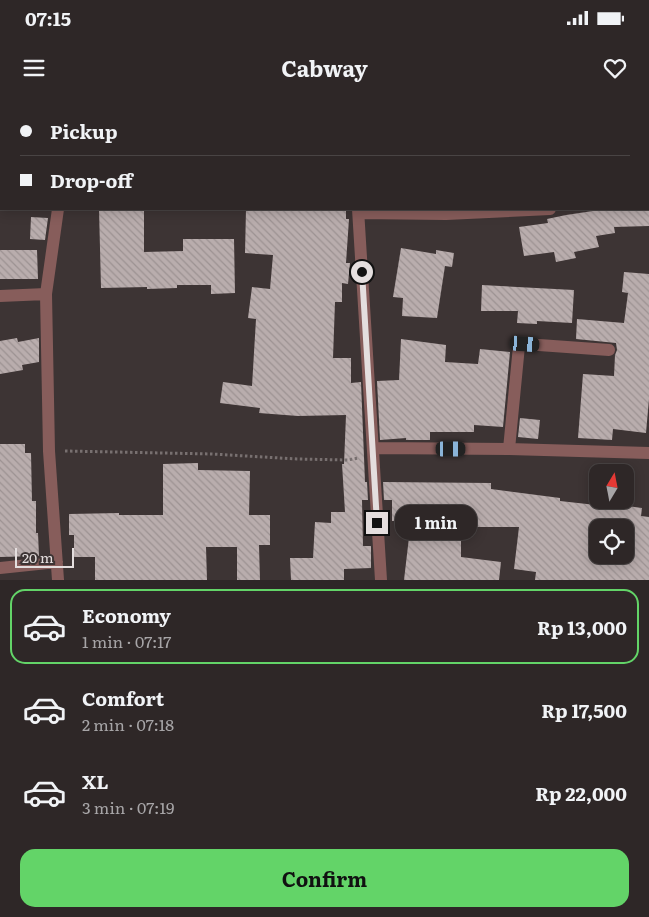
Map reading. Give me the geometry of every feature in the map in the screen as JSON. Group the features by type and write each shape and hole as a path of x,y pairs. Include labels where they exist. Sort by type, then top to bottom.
{"street":[{"path":"58,210 46,294 49,451 58,580"},
{"path":"381,580 358,211 446,214 529,210"},
{"path":"0,296 46,294"},
{"path":"509,449 519,346 525,344 609,350"},
{"path":"373,448 649,453"},
{"path":"0,568 58,562"}],"path":[{"path":"49,451 212,454 348,460 361,457 373,448"}],"building":[{"path":"99,210 144,210 144,252 183,251 183,239 234,239 235,293 211,294 211,285 177,285 177,288 147,289 147,287 101,288"},
{"path":"246,210 346,210 346,219 349,219 346,263 350,263 348,284 342,283 342,302 335,302 333,358 351,358 351,383 361,382 365,482 367,482 368,500 362,500 363,546 371,546 371,568 344,569 344,580 291,580 290,558 313,558 315,522 331,523 331,512 345,512 342,464 344,464 346,415 298,416 259,413 260,408 220,403 223,382 252,386 256,319 248,318 252,287 270,289 273,255 245,253"},
{"path":"599,210 649,210 649,226 614,227 615,233 596,236 599,247 574,252 576,258 556,262 554,252 524,256 519,227 548,223 547,219"},
{"path":"31,217 48,218 45,240 30,239"},
{"path":"401,248 436,254 436,250 454,253 452,267 445,266 437,318 402,316 403,298 393,297"},
{"path":"0,250 37,250 38,279 0,279"},
{"path":"624,272 649,274 649,399 646,433 613,429 612,440 578,438 583,374 614,376 617,350 616,343 576,339 577,319 624,323 628,293 622,292"},
{"path":"482,285 574,290 572,323 537,321 537,324 517,323 518,311 481,311"},
{"path":"17,338 18,342 39,338 39,362 22,365 23,370 0,374 0,341"},
{"path":"401,339 446,345 445,362 478,364 480,349 510,352 503,427 474,425 474,432 430,432 430,440 406,440 406,438 380,440 377,381 399,380"},
{"path":"520,418 540,420 538,439 518,437"},
{"path":"0,444 25,444 25,453 31,453 32,501 36,501 36,533 38,533 39,556 0,557"},
{"path":"198,463 198,470 250,471 249,515 270,515 270,545 259,545 260,580 237,580 237,547 206,547 207,580 95,580 95,557 74,557 74,535 69,535 69,514 119,513 119,515 163,515 163,464"},
{"path":"383,482 491,483 491,489 560,498 560,501 589,504 589,509 642,508 641,516 649,517 649,580 535,580 536,572 514,569 519,527 461,527 461,557 501,562 499,580 404,580 411,520 392,521 392,500 384,500"}],"route":[{"path":"362,272 377,523"}]}
